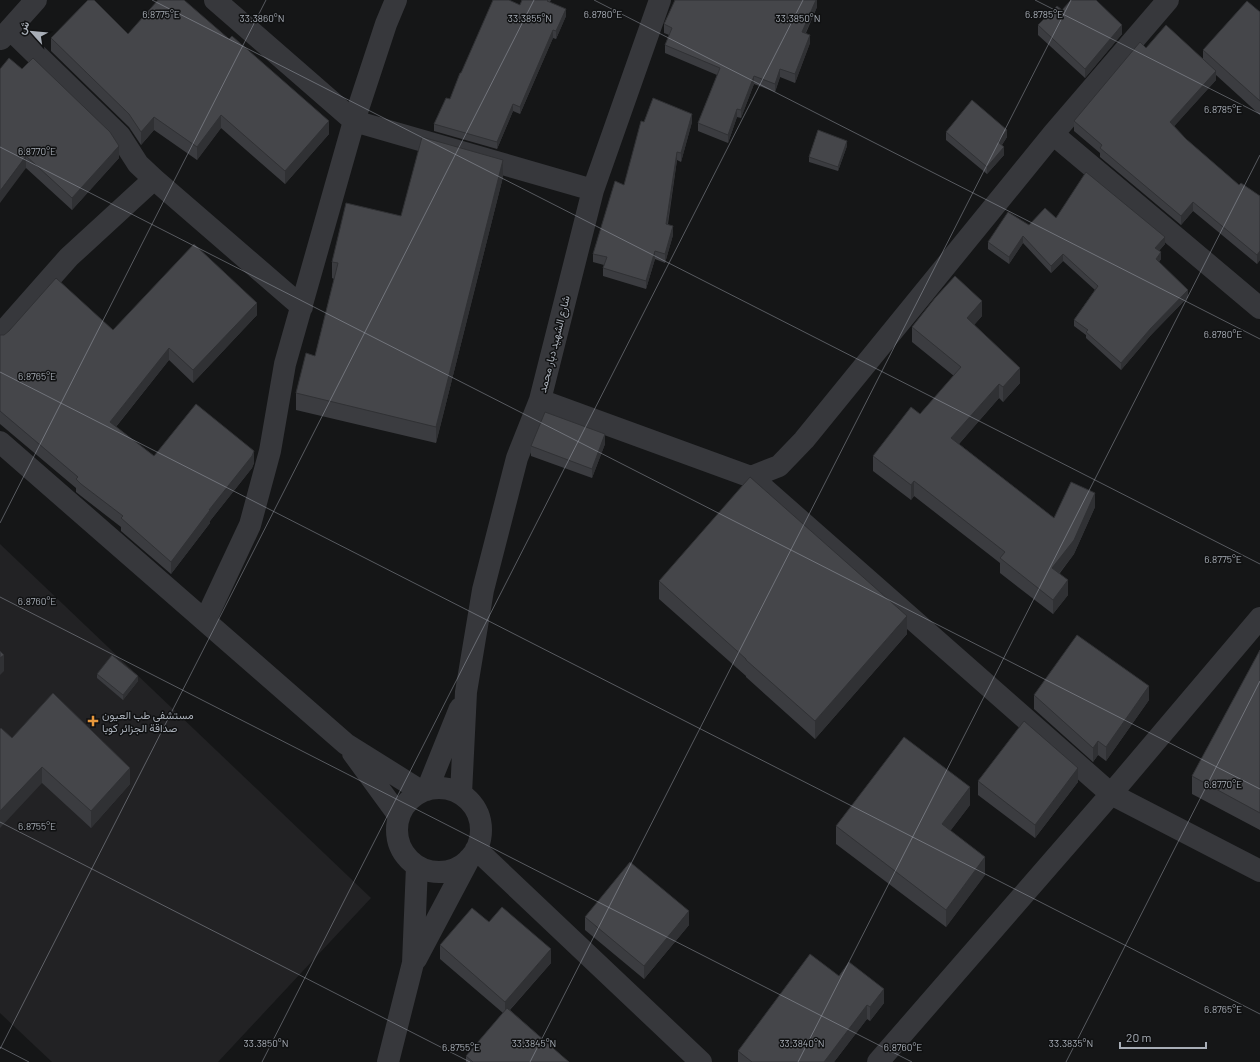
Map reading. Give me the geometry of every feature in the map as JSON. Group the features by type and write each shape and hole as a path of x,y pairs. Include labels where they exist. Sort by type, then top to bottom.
{"street":[{"path":"36,0 5,35 120,136 138,164 154,180 302,307"},
{"path":"215,0 354,121 593,190"},
{"path":"205,621 250,525 270,451 286,364 354,121 386,24 396,0"},
{"name":"شارع الشهيد دبار محمد","path":"466,692 483,590 517,458 540,400 593,190 660,0"},
{"path":"751,477 779,466 804,440 1053,134 1168,0"},
{"path":"1053,134 1260,308"},
{"path":"0,335 69,257 154,180"},
{"path":"540,400 751,477 1111,794 1260,871"},
{"path":"0,442 346,744 424,790"},
{"path":"878,1062 1111,794 1260,618"},
{"path":"424,790 466,692"},
{"path":"461,794 466,692"},
{"path":"346,744 399,816"},
{"path":"413,963 473,854 480,837 481,824 477,812 471,802 461,794 450,789 438,788 424,790 412,798 404,806 399,816 397,830 399,844 406,856 417,866 430,871 444,872 458,868 473,854"},
{"path":"473,854 701,1062"},
{"path":"388,1062 413,963 417,866"}],"shaded area":[{"name":"مستشفى طب العيون صداقة الجزائر كوبا","path":"0,544 371,898 218,1062 52,1062 0,1013"}],"building":[{"path":"88,0 94,0 128,34 158,0 184,0 229,39 232,36 329,121 285,171 221,115 197,147 154,117 141,132 129,114 51,38"},
{"path":"493,0 509,0 520,5 522,0 548,0 547,1 566,9 556,31 553,30 520,107 513,104 497,142 434,124 446,98 450,99"},
{"path":"675,0 816,0 802,32 810,35 795,74 780,69 775,84 754,76 741,110 737,109 728,135 698,123 720,68 665,45 672,28 664,24"},
{"path":"1071,0 1096,0 1122,25 1085,69 1038,25 1057,6 1062,10"},
{"path":"1247,1 1260,12 1260,101 1203,50"},
{"path":"1166,25 1216,71 1170,122 1186,139 1239,185 1241,183 1260,196 1260,251 1257,255 1193,202 1181,216 1100,148 1102,145 1074,121 1140,42 1146,48"},
{"path":"9,58 22,69 33,58 110,132 119,146 72,198 26,156 0,191 0,69"},
{"path":"653,98 692,114 681,153 677,152 666,224 673,226 665,254 655,251 646,281 603,268 607,257 593,254 615,181 624,185 641,121 644,122"},
{"path":"972,100 1007,130 998,142 1004,147 987,167 946,132"},
{"path":"818,130 847,141 838,167 809,157"},
{"path":"422,137 503,160 436,427 296,393 306,353 315,356 338,263 332,262 346,203 401,216"},
{"path":"1086,172 1165,237 1155,248 1161,252 1156,259 1188,290 1151,328 1121,363 1086,332 1088,330 1074,320 1098,286 1063,254 1051,266 1023,236 1009,257 988,242 1008,212 1029,225 1045,208 1056,218"},
{"path":"194,244 257,303 193,370 169,348 110,422 154,456 196,404 254,451 252,456 209,510 171,562 121,518 123,516 81,484 76,479 78,477 0,411 0,335 4,335 9,331 56,278 113,330"},
{"path":"955,276 982,301 967,318 1020,368 1003,387 999,384 951,438 1054,518 1071,482 1095,493 1074,540 1052,568 1068,580 1053,600 1000,558 1005,552 914,481 911,485 873,456 911,407 920,414 961,367 912,327"},
{"path":"545,412 605,434 592,469 531,446"},
{"path":"750,477 907,616 815,721 659,581"},
{"path":"1077,635 1149,686 1106,747 1098,741 1093,748 1034,695"},
{"path":"1260,650 1260,813 1192,776"},
{"path":"0,651 4,655 0,658"},
{"path":"112,655 138,676 123,695 97,674"},
{"path":"53,693 130,768 91,811 42,767 0,811 0,729 1,728 12,738"},
{"path":"1024,721 1078,768 1035,825 978,781"},
{"path":"904,737 970,787 942,824 985,857 946,910 836,826"},
{"path":"630,862 689,911 644,966 585,917"},
{"path":"502,907 551,949 505,1002 440,945 472,908 489,922"},
{"path":"810,954 839,976 849,962 884,989 870,1007 867,1005 824,1062 752,1062 738,1051"},
{"path":"507,1008 569,1062 473,1062 466,1056"}],"place":[{"name":"مستشفى طب العيون صداقة الجزائر كوبا","path":"93,721"}]}
